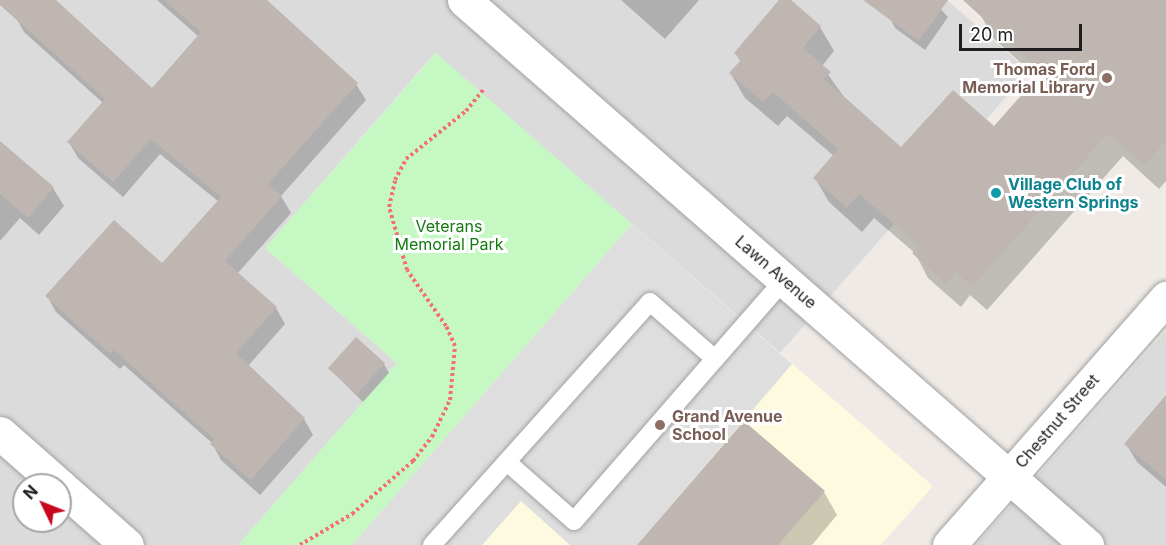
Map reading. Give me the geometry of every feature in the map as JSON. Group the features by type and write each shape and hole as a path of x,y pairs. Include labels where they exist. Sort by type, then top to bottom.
{"street":[{"name":"Lawn Avenue","path":"464,0 1087,545"},
{"name":"Chestnut Street","path":"949,545 1166,298"},
{"path":"0,433 46,473"},
{"path":"72,496 127,545"}],"lane":[{"path":"507,462 574,521 784,280"},
{"path":"432,545 650,302 715,359"}],"path":[{"path":"300,545 352,514 413,461 432,437 450,400 455,346 446,326 407,270 389,207 395,180 406,159 466,111 484,90"}],"shaded area":[{"path":"0,0 947,0 1029,71 780,353 435,53 265,248 397,363 238,545 0,545"},
{"name":"Grand Avenue School","path":"632,224 933,486 881,545 352,545"},
{"name":"Grand Avenue School","path":"632,224 792,364 637,545 570,545 521,501 482,545 352,545"},
{"path":"1166,331 1166,545 976,545"}],"green space":[{"name":"Veterans Memorial Park","path":"436,53 632,224 352,545 238,545 397,363 265,248"}],"building":[{"path":"0,0 56,0 152,88 201,32 164,0 267,0 358,83 268,184 282,196 225,261 277,307 236,353 305,418 251,480 210,444 214,439 114,350 110,354 45,296 114,220 162,263 221,197 151,139 113,182 67,142 105,99 0,5"},
{"path":"779,0 791,0 821,26 803,48 831,72 824,79 901,147 953,90 994,126 1042,72 963,0 1166,0 1166,141 1144,165 1108,133 972,287 956,272 946,284 912,253 920,246 859,194 847,208 813,178 838,149 773,92 763,102 729,73 741,60 734,53"},
{"path":"863,0 948,0 919,41"},
{"path":"0,141 54,187 28,218 0,194"},
{"path":"356,337 385,363 357,394 328,368"},
{"path":"1166,395 1166,480 1124,444"},
{"path":"744,421 825,491 778,545 637,545"}],"place":[{"name":"Thomas Ford Memorial Library","path":"1107,78"},
{"name":"Village Club of Western Springs","path":"996,193"},
{"name":"Grand Avenue School","path":"660,425"}]}
